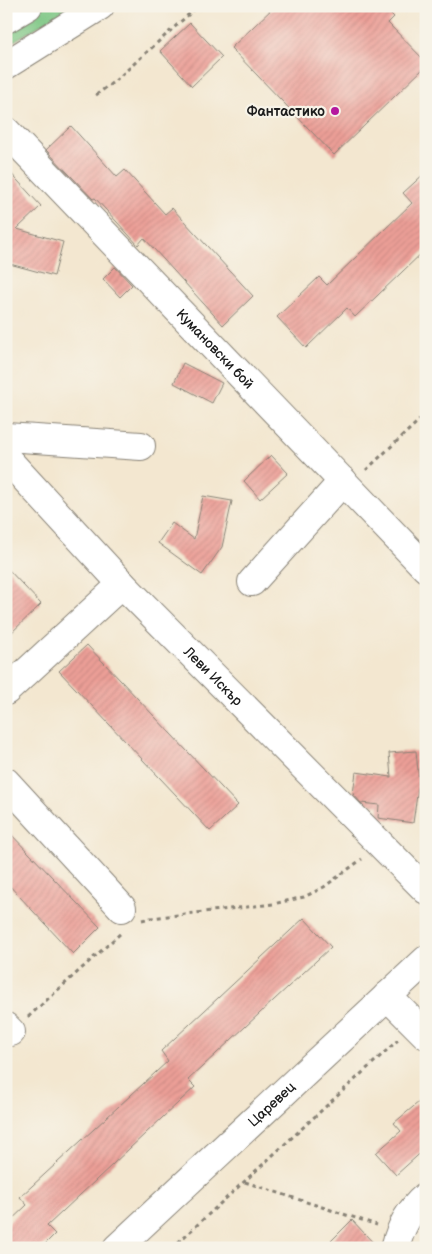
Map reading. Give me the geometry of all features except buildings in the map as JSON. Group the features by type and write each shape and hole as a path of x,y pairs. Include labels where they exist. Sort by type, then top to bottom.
{"street":[{"path":"6,20 28,6"},
{"path":"6,65 100,6"},
{"name":"Кумановски бой","path":"6,131 426,568"},
{"path":"6,437 141,446"},
{"name":"Леви Искър","path":"6,458 122,584 426,890"},
{"path":"252,582 346,484"},
{"path":"6,691 122,584"},
{"path":"6,782 126,916"},
{"name":"Царевец","path":"117,1248 426,960"},
{"path":"387,996 420,1029"},
{"path":"397,1240 405,1219 426,1196"}],"path":[{"path":"96,95 116,80 198,6"},
{"path":"346,484 426,414"},
{"path":"9,1030 126,916 151,918 273,904 304,897 324,887 381,845"},
{"path":"172,1248 244,1181 420,1029"},
{"path":"244,1181 397,1240"}],"green space":[{"path":"45,6 72,6 6,46 6,30"}],"place":[{"name":"Фантастико","path":"335,111"}]}
